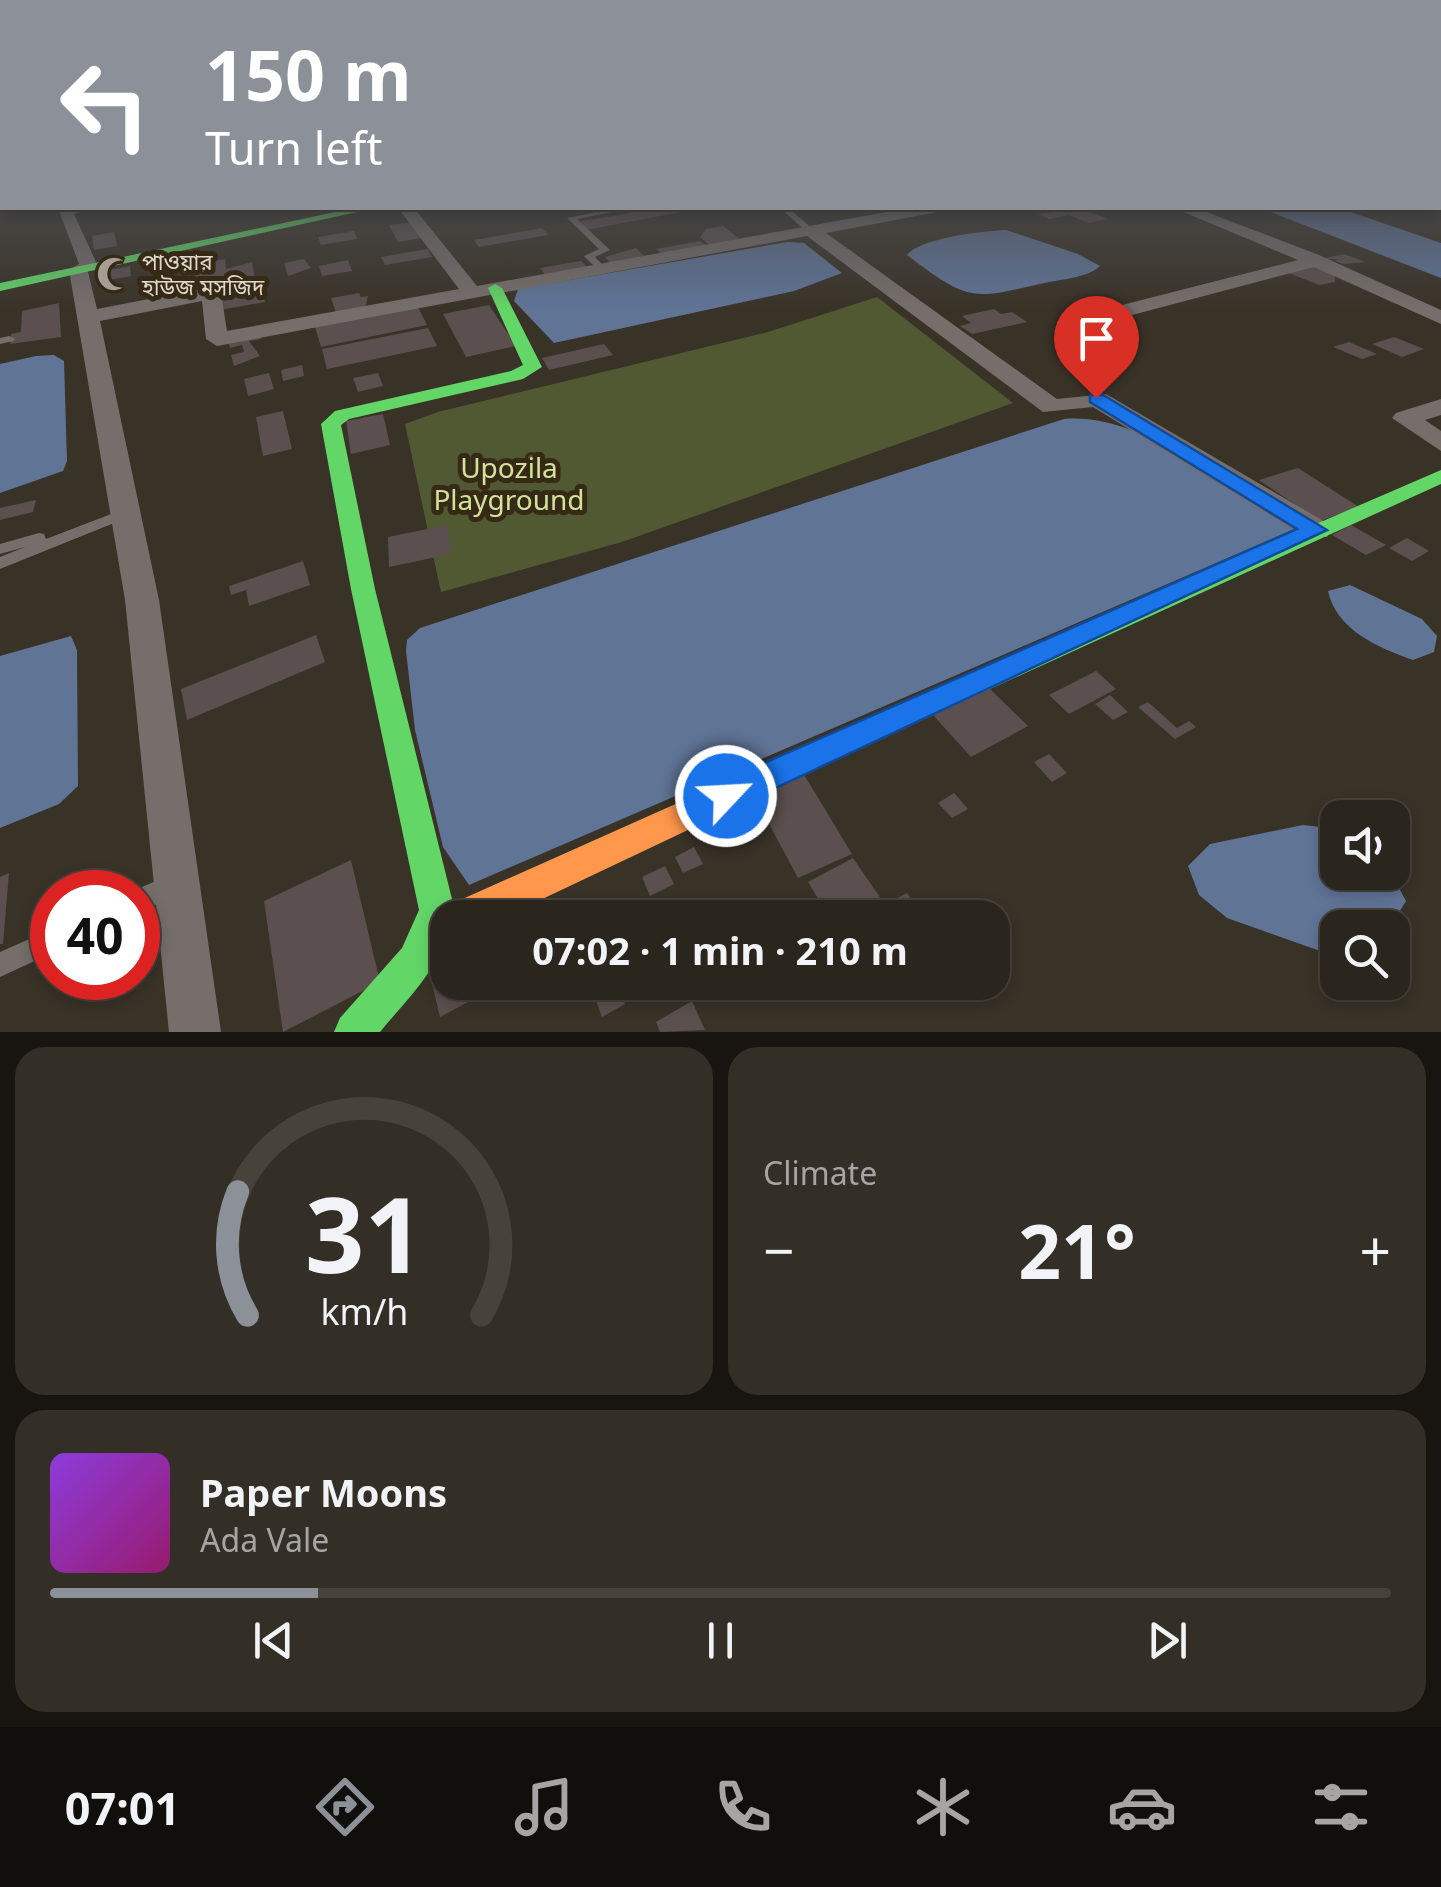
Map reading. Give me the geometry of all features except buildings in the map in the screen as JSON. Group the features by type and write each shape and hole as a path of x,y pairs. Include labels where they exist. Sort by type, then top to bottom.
{"street":[{"path":"65,214 83,266 157,698 175,884 195,1032"},
{"path":"0,284 317,214"},
{"path":"83,266 339,214"},
{"path":"412,214 484,291 533,367 517,375 342,414 331,424 363,588 434,900"},
{"path":"90,317 211,293 217,339 898,214"},
{"path":"1198,214 1316,261 1441,318"},
{"path":"810,230 1052,407 1096,398 1316,530"},
{"path":"1084,322 1316,261"},
{"path":"1441,407 1405,418 1441,442"},
{"path":"500,900 1441,476"},
{"path":"354,1032 430,945"}],"lane":[{"path":"593,214 571,218 605,250 589,256 601,268"},
{"path":"791,214 810,230"},
{"path":"0,549 124,514"},
{"path":"0,563 124,514"},
{"path":"160,891 175,884"},
{"path":"0,965 30,951"}],"green space":[{"name":"Upozila Playground","path":"877,297 1013,403 622,542 441,592 405,424 438,412 768,332"}],"water":[{"path":"1276,214 1357,214 1441,243 1441,278"},
{"path":"1006,230 1078,254 1100,266 1076,277 988,294 960,290 907,255 938,240"},
{"path":"787,242 804,243 842,273 794,291 554,343 514,301 518,289"},
{"path":"54,355 64,361 67,461 63,471 0,493 0,364"},
{"path":"1064,419 1094,420 1155,440 1215,474 1295,529 469,885 443,847 415,730 406,651 407,640 420,628"},
{"path":"1350,585 1422,619 1437,636 1434,652 1413,660 1386,650 1349,627 1328,591"},
{"path":"71,636 77,650 78,786 59,804 0,828 0,656"},
{"path":"1303,825 1320,827 1320,890 1400,890 1406,901 1400,910 1320,910 1320,951 1227,918 1199,895 1188,866 1210,844"}],"traffic: fast":[{"path":"0,287 340,214"},
{"path":"354,1032 415,961 437,911 363,589 331,424 342,415 517,375 533,367 495,288"},
{"path":"868,731 1441,476"}],"traffic: slow":[{"path":"501,900 868,731"}],"place":[{"name":"পাওয়ার হাউজ মসজিদ","path":"114,274"}],"route":[{"path":"726,796 1316,530 1096,398"}]}
